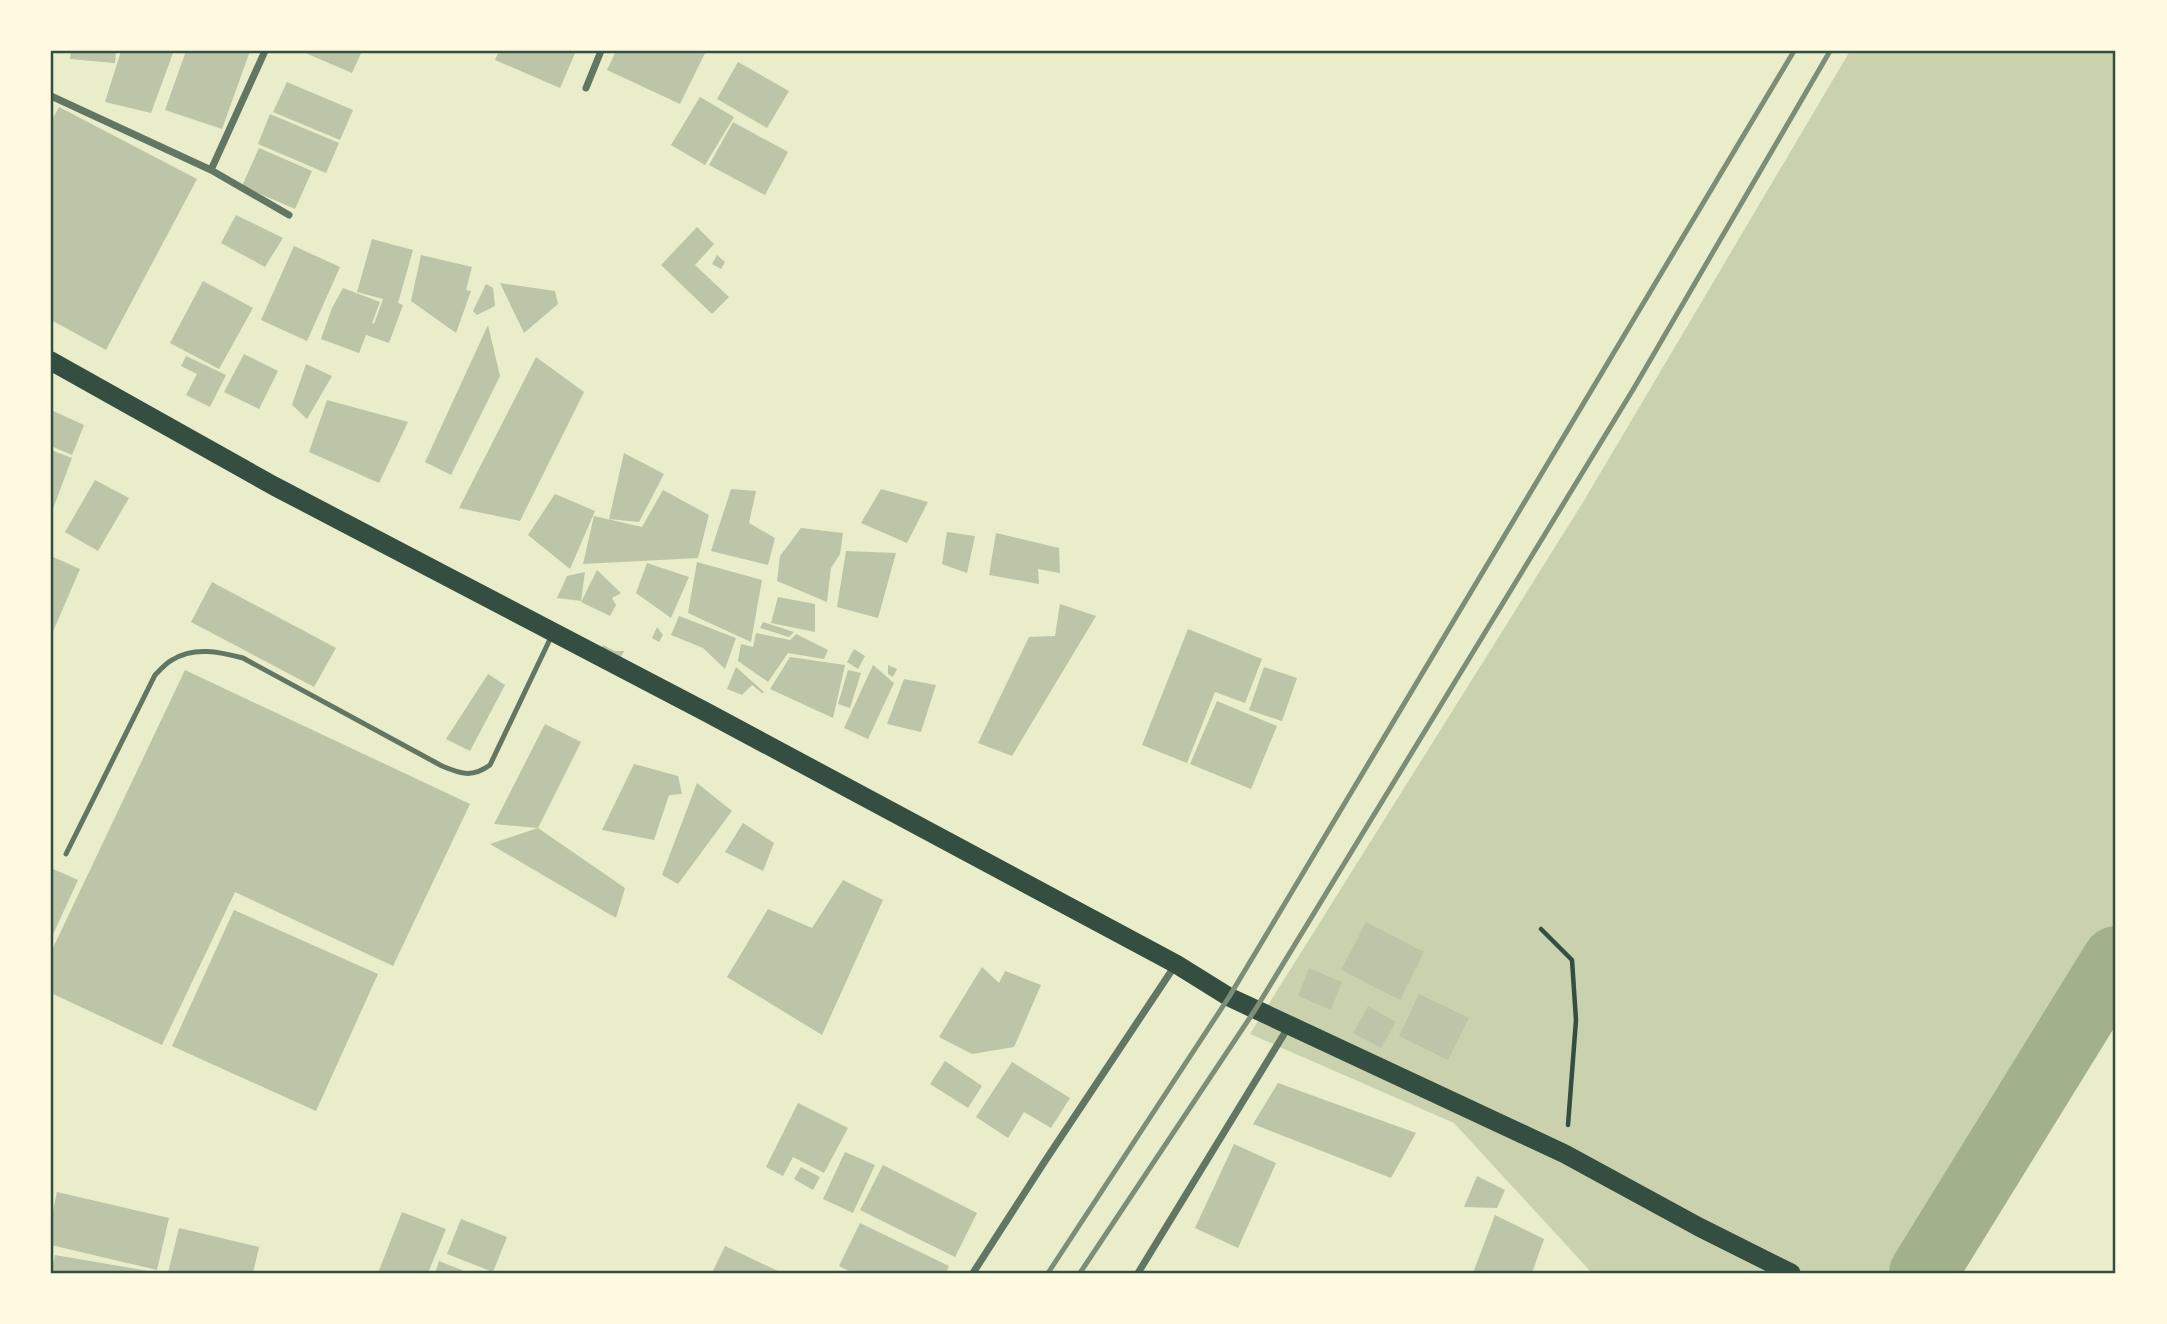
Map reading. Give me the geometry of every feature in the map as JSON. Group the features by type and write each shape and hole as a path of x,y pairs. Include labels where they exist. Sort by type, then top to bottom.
{"highway":[{"path":"51,361 274,486 1176,964 1229,997 1565,1154 1699,1227 1791,1273"}],"street":[{"path":"211,170 265,51"},
{"path":"586,88 601,51"},
{"path":"51,96 211,170 289,215"},
{"path":"973,1273 1176,964"},
{"path":"1138,1273 1289,1026"}],"lane":[{"path":"66,854 155,675 171,660 192,652 217,652 243,658 442,766 466,774 480,772 490,765 553,632"}],"path":[{"path":"1541,929 1573,960 1576,1020 1565,1154"}],"green space":[{"path":"1850,51 2116,51 2116,960 1923,1273 1592,1273 1454,1123 1250,1034 1582,504"}],"building":[{"path":"71,51 116,51 115,63 70,59"},
{"path":"121,51 173,53 151,113 105,102"},
{"path":"186,51 250,51 222,129 165,110"},
{"path":"301,51 362,51 352,73"},
{"path":"499,51 576,51 560,88 495,60"},
{"path":"616,51 706,51 680,104 607,70"},
{"path":"738,62 789,91 767,128 717,99"},
{"path":"287,82 353,110 340,140 273,112"},
{"path":"700,97 734,117 705,165 671,145"},
{"path":"59,107 197,179 106,350 51,320 51,122"},
{"path":"270,114 339,143 326,173 258,144"},
{"path":"733,122 788,152 765,195 709,165"},
{"path":"259,148 312,171 295,209 242,186"},
{"path":"236,215 283,238 265,267 221,243"},
{"path":"697,227 714,244 695,265 729,297 712,314 661,265"},
{"path":"372,239 413,250 398,303 403,305 389,343 366,335 359,353 321,339 332,308 343,288 380,302 372,323 374,324 383,299 357,292"},
{"path":"294,246 340,267 307,341 261,320"},
{"path":"421,255 472,267 466,290 471,291 456,333 411,301"},
{"path":"717,255 725,262 721,269 712,264"},
{"path":"203,281 253,308 219,369 170,343"},
{"path":"500,283 555,291 558,304 524,333"},
{"path":"486,284 493,288 495,306 477,315 473,311"},
{"path":"488,325 500,376 451,475 425,462"},
{"path":"244,354 278,371 259,409 224,392"},
{"path":"186,356 226,375 210,407 186,395 197,374 181,366"},
{"path":"536,357 584,392 520,521 459,508"},
{"path":"306,364 332,376 307,419 292,405"},
{"path":"327,400 408,422 379,483 309,452"},
{"path":"51,410 84,425 72,455 51,446"},
{"path":"51,450 72,458 51,514"},
{"path":"624,453 664,474 639,522 609,519"},
{"path":"95,480 129,498 98,551 65,532"},
{"path":"731,489 756,491 749,523 775,538 768,565 711,551"},
{"path":"881,489 928,502 907,543 861,523"},
{"path":"663,490 709,515 698,558 583,564 594,516 642,527"},
{"path":"555,494 595,511 570,569 528,535"},
{"path":"801,528 843,533 840,554 831,568 827,602 777,581 780,556"},
{"path":"947,532 975,536 967,573 942,564"},
{"path":"996,533 1059,548 1060,573 1038,569 1039,584 989,575"},
{"path":"846,551 896,553 878,618 837,607"},
{"path":"51,556 80,569 51,636"},
{"path":"697,562 762,580 751,642 688,613"},
{"path":"647,563 689,577 671,618 636,593"},
{"path":"597,570 621,593 612,598 616,605 610,616 581,602"},
{"path":"585,572 581,601 557,598 567,576"},
{"path":"212,582 336,648 314,687 191,622"},
{"path":"778,597 815,604 815,632 771,623"},
{"path":"1060,604 1096,616 1012,756 978,743 1029,637 1055,636"},
{"path":"679,616 736,638 725,669 703,648 671,635"},
{"path":"763,622 794,632 789,637 760,628"},
{"path":"657,627 663,635 659,642 652,638"},
{"path":"1188,629 1262,659 1245,703 1215,692 1187,763 1142,745"},
{"path":"756,633 790,640 796,634 828,650 824,659 788,653 768,682 738,661 741,644 753,647"},
{"path":"603,645 615,651 624,651 619,661 600,650"},
{"path":"854,649 865,656 858,669 847,662"},
{"path":"790,657 845,665 833,718 770,689"},
{"path":"873,665 894,683 868,739 844,728"},
{"path":"888,665 897,669 893,677 888,674"},
{"path":"736,667 764,692 752,685 742,695 727,689"},
{"path":"1264,667 1297,678 1282,721 1249,710"},
{"path":"185,670 470,804 393,966 235,892 162,1045 51,993 51,952"},
{"path":"848,670 861,673 850,708 838,704"},
{"path":"488,674 505,685 470,751 446,739"},
{"path":"904,679 936,685 921,732 887,724"},
{"path":"1217,701 1277,726 1251,789 1190,764"},
{"path":"545,724 581,742 538,828 494,824"},
{"path":"634,764 678,776 682,794 669,795 654,840 602,830"},
{"path":"697,783 732,811 678,884 662,875"},
{"path":"743,823 774,843 763,871 725,852"},
{"path":"538,828 625,888 616,918 490,844"},
{"path":"51,868 78,880 51,939"},
{"path":"843,880 883,900 822,1035 727,977 768,909 812,928"},
{"path":"234,910 378,974 316,1111 172,1046"},
{"path":"1366,922 1424,952 1400,1000 1341,970"},
{"path":"982,967 999,983 1005,971 1041,985 1014,1047 972,1054 939,1037"},
{"path":"1309,968 1342,982 1331,1010 1298,996"},
{"path":"1419,994 1469,1018 1448,1060 1399,1036"},
{"path":"1368,1006 1396,1022 1381,1048 1353,1033"},
{"path":"945,1061 982,1086 968,1108 930,1084"},
{"path":"1012,1062 1070,1098 1051,1128 1024,1112 1008,1138 976,1117"},
{"path":"1278,1083 1416,1133 1391,1178 1253,1124"},
{"path":"798,1103 848,1128 824,1173 793,1157 783,1176 766,1167"},
{"path":"1234,1144 1276,1163 1238,1248 1195,1228"},
{"path":"845,1152 875,1165 853,1213 823,1199"},
{"path":"883,1165 977,1213 955,1257 860,1210"},
{"path":"801,1167 820,1177 813,1190 794,1179"},
{"path":"1477,1176 1505,1190 1497,1208 1464,1207"},
{"path":"57,1192 169,1218 157,1270 51,1245 51,1220"},
{"path":"402,1212 446,1229 428,1273 378,1273"},
{"path":"1495,1215 1544,1239 1532,1273 1473,1273"},
{"path":"461,1219 507,1237 493,1272 447,1254"},
{"path":"860,1223 949,1266 946,1273 853,1273 839,1266"},
{"path":"179,1228 259,1247 253,1273 168,1273"},
{"path":"725,1246 782,1273 712,1273"},
{"path":"55,1255 154,1272 154,1273 51,1273"},
{"path":"439,1261 469,1273 435,1273"}],"waterway":[{"path":"1923,1273 2116,960"}],"railway":[{"path":"1048,1273 1229,997 1794,51"},
{"path":"1080,1273 1255,1010 1634,388 1830,51"}]}
